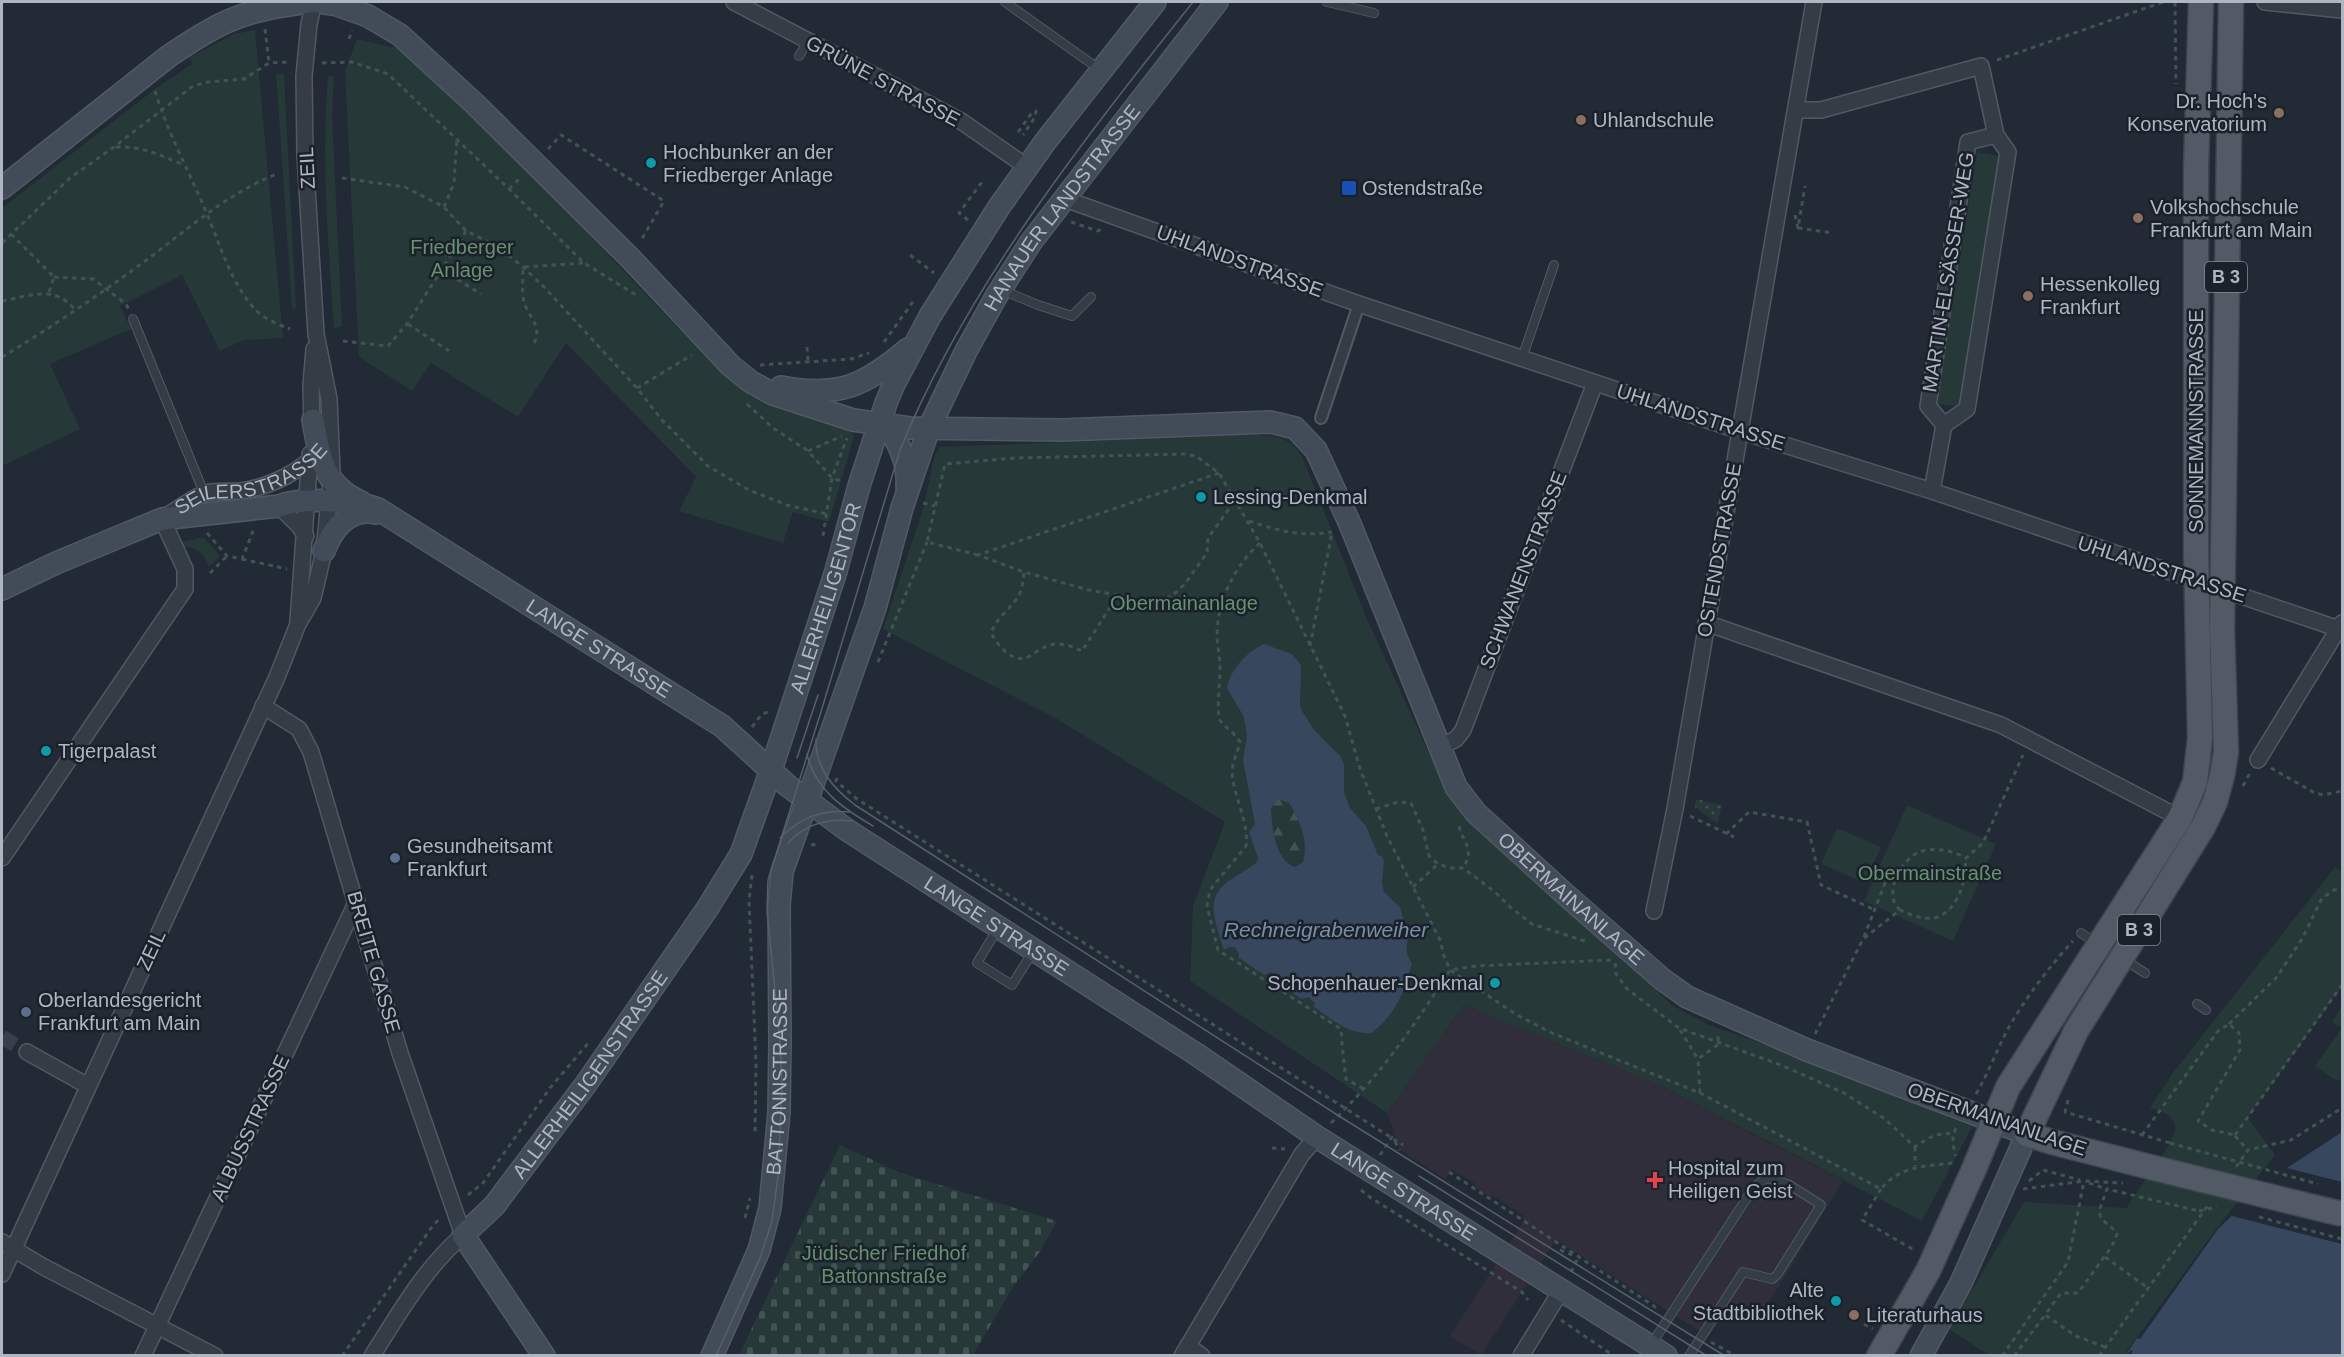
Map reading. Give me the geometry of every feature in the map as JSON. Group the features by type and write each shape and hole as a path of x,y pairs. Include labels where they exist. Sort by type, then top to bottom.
{"main road":[{"path":"2,188 195,39 226,22 253,13 311,2"},
{"path":"318,2 337,5 368,16 400,35 476,105 630,258 731,366 748,392"},
{"path":"883,425 889,394 915,343 987,226 1027,167 1155,2"},
{"name":"HANAUER LANDSTRASSE","path":"929,428 966,351 1031,242 1217,2"},
{"name":"SONNEMANNSTRASSE","path":"2180,818 2192,792 2200,738 2197,582 2196,168 2201,2"},
{"name":"SONNEMANNSTRASSE","path":"2121,958 2209,815 2220,786 2226,752 2223,589 2231,2"},
{"path":"748,392 822,392 841,389 860,383 876,374 915,343"},
{"path":"748,392 772,394 853,420 883,425 895,437 906,469 905,499"},
{"path":"313,420 314,456 331,492"},
{"name":"OBERMAINANLAGE","path":"883,425 1062,430 1278,422 1295,428 1311,442 1327,472 1341,528 1456,787 1470,807 1662,979 1687,997 1807,1050 2027,1134 2343,1214"},
{"name":"ALLERHEILIGENTOR","path":"771,770 883,425"},
{"path":"806,800 875,608 905,499 929,428"},
{"name":"LANGE STRASSE","path":"331,492 374,509 713,720 742,742 806,800 847,830 1196,1054 1317,1137 1565,1283 1658,1351"},
{"name":"SEILERSTRASSE","path":"2,589 65,559 162,519 279,506 290,501 308,502 331,492"},
{"path":"324,550 330,536 348,516 374,509"},
{"name":"ALLERHEILIGENSTRASSE","path":"463,1235 494,1206 547,1139 707,909 741,854 771,770"},
{"name":"BATTONNSTRASSE","path":"712,1356 759,1250 770,1208 778,1112 779,887 790,843 806,800"},
{"name":"B 3","path":"1879,1356 1928,1271 1974,1169 1993,1120 2016,1073 2090,940 2180,818"},
{"name":"B 3","path":"2027,1134 2076,1031 2121,958"},
{"path":"1921,1356 1961,1282 2027,1134"},
{"path":"463,1235 544,1356"}],"street":[{"name":"ZEIL","path":"2,1274 7,1245 88,1086 277,677 298,624 313,598 324,550 331,492 331,434 329,399 316,334 305,155 304,76 311,2"},
{"name":"GRÜNE STRASSE","path":"734,2 961,121 1027,167"},
{"name":"OSTENDSTRASSE","path":"1654,911 1675,809 1814,2"},
{"path":"2265,2 2343,10"},
{"path":"1796,110 1821,110 1981,66"},
{"name":"MARTIN-ELSÄSSER-WEG","path":"1981,66 1996,135 2008,152 1967,409 1944,425 1928,406 1968,142 1996,135"},
{"name":"UHLANDSTRASSE","path":"1065,199 1359,304 1595,383 1932,491 2197,582 2341,626"},
{"path":"1322,418 1359,304"},
{"name":"ZEIL","path":"313,420 311,385 316,334"},
{"name":"SCHWANENSTRASSE","path":"1440,747 1456,739 1462,730 1595,383"},
{"path":"1932,491 1944,425"},
{"name":"SEILERSTRASSE","path":"162,519 204,493 244,490 275,482 289,475 314,456 331,434"},
{"name":"ZEIL","path":"298,624 314,456"},
{"name":"SEILERSTRASSE","path":"279,506 306,536"},
{"path":"2,858 185,589 185,569 162,519"},
{"path":"1706,623 2001,725 2180,818"},
{"path":"2258,760 2341,626"},
{"name":"BREITE GASSE","path":"263,706 294,724 306,738 357,901 400,1053 463,1235"},
{"name":"ALBUSSTRASSE","path":"143,1356 357,901"},
{"path":"27,1052 88,1086"},
{"path":"1202,1356 1185,1351 1302,1154 1317,1137"},
{"name":"ALLERHEILIGENSTRASSE","path":"372,1356 424,1275 463,1235"},
{"path":"7,1245 215,1356"},
{"path":"1521,1356 1565,1283"}],"lane":[{"path":"1005,2 1100,70"},
{"path":"1327,2 1374,13"},
{"path":"799,56 808,41"},
{"path":"1522,358 1554,265"},
{"path":"1001,290 1072,316 1091,297"},
{"path":"133,320 204,493"},
{"path":"999,927 977,963 1012,985 1034,950"},
{"path":"2121,958 2145,973"},
{"path":"2197,1004 2206,1010"},
{"path":"1658,1351 1670,1316 1754,1187 1767,1178 1788,1184 1821,1205 1777,1275 1772,1279 1743,1272 1689,1356"}],"path":[{"path":"1981,66 2163,2"},
{"path":"2175,2 2175,17"},
{"path":"2,243 70,178 193,86 208,82 244,79 269,63 266,38"},
{"path":"340,63 352,62 388,74 457,138 584,263 639,296"},
{"path":"155,89 227,267 255,310 272,322 290,329"},
{"path":"1018,132 1031,114 1036,111 1035,117 1023,135"},
{"path":"509,189 561,135 664,201 630,258"},
{"path":"444,207 454,183 457,138"},
{"path":"114,147 132,146 147,149 184,165"},
{"path":"693,182 703,171 706,172"},
{"path":"2,357 107,289 207,213 250,184 279,173"},
{"path":"342,178 405,188 444,207 466,231 497,246 523,267 637,388 661,419 708,466 749,490 787,506 827,514 832,478 848,433 808,451"},
{"path":"962,229 968,220 959,213 982,182"},
{"path":"1797,228 1805,186"},
{"path":"1794,216 1797,228"},
{"path":"1066,221 1098,231"},
{"path":"1797,228 1833,233"},
{"path":"343,341 388,346 407,324 466,231"},
{"path":"11,234 54,277 93,279 126,304 133,320"},
{"path":"910,255 934,273"},
{"path":"523,267 584,263"},
{"path":"928,281 940,264"},
{"path":"523,267 523,298 526,309 537,327 538,337 534,343"},
{"path":"442,270 481,294"},
{"path":"50,292 54,277"},
{"path":"2,300 50,292 67,300 75,310"},
{"path":"883,344 916,298"},
{"path":"407,324 449,351"},
{"path":"637,388 693,355 685,347"},
{"path":"807,347 808,361"},
{"path":"731,366 851,359 875,350"},
{"path":"748,392 773,428 808,451 832,478"},
{"path":"878,663 927,542 945,464 1015,458 1184,453 1196,456 1219,473 1260,543 1345,716 1360,769 1376,809 1440,940 1450,970 1517,1016 1552,1033 1700,1093 1881,1189"},
{"path":"978,555 1219,473"},
{"path":"927,542 978,555 1024,572 1089,590 1157,602 1173,595 1184,585 1207,553 1208,538 1234,502"},
{"path":"1247,520 1297,534 1312,535 1341,528 1310,646"},
{"path":"242,559 253,531"},
{"path":"207,533 227,556 289,569"},
{"path":"1260,543 1237,568 1220,610 1217,634 1220,667 1219,719 1240,742 1232,766 1232,779 1246,834 1246,846 1210,890 1207,906 1218,950 1341,1029 1343,1043 1341,1054 1346,1079 1364,1089"},
{"path":"210,573 227,556"},
{"path":"1024,572 1021,591 1016,600 994,623 992,633 998,646 1008,654 1020,659 1050,645 1071,646 1082,651 1118,595"},
{"path":"748,732 762,714"},
{"path":"1965,859 1983,843 2030,740"},
{"path":"2238,794 2258,760 2315,793 2324,795 2343,792"},
{"path":"840,770 836,781 857,799 1403,1145"},
{"path":"1463,868 1469,858 1469,848 1459,823 1470,807"},
{"path":"1675,809 1734,837"},
{"path":"1726,834 1749,812 1807,822 1821,885 1875,910"},
{"path":"1934,849 1965,859 1967,868 1964,882 1949,909 1938,917 1926,918 1894,906 1892,896 1895,880 1912,856 1934,849"},
{"path":"1413,888 1438,864"},
{"path":"752,869 748,901 756,1062 755,1139"},
{"path":"1807,1050 1863,939 1887,878 1895,880"},
{"path":"2142,1135 2218,1031 2229,1024 2276,978 2302,939 2322,898 2334,890 2343,889"},
{"path":"1863,939 1900,910"},
{"path":"1347,1109 1401,1046 1450,970 1476,966 1615,959"},
{"path":"2235,1135 2343,985"},
{"path":"1698,1059 1719,1044 1714,1009"},
{"path":"2229,1024 2239,1033 2240,1050 2198,1120 2212,1130 2235,1135 2248,1150"},
{"path":"1679,1028 1698,1059 1700,1093"},
{"path":"342,1356 434,1224 483,1183 550,1088 594,1036"},
{"path":"2071,1089 2065,1112 2321,1185"},
{"path":"2235,1168 2248,1150 2291,1140 2343,1108"},
{"path":"1918,1252 1862,1220 1888,1180 1915,1167 1959,1162 1953,1146 1953,1134"},
{"path":"1392,1137 1400,1150"},
{"path":"1915,1147 1915,1167"},
{"path":"1272,1148 1287,1149 1302,1154"},
{"path":"2043,1170 2133,1196 2199,1211 2215,1206 2226,1209"},
{"path":"1449,1172 1670,1316"},
{"path":"2002,1356 2068,1262 2084,1181"},
{"path":"2018,1189 2084,1181 2131,1184"},
{"path":"1359,1188 1371,1198 1522,1292 1528,1300"},
{"path":"2014,1356 2061,1293 2078,1293 2105,1257 2117,1234 2100,1216 2099,1211 2107,1189"},
{"path":"744,1223 751,1192"},
{"path":"2099,1356 2215,1196"},
{"path":"2250,1215 2343,1239"},
{"path":"1560,1250 1579,1258"},
{"path":"2105,1257 2148,1288"},
{"path":"1565,1283 1579,1258"},
{"path":"2045,1315 2076,1336 2105,1347"},
{"path":"1560,1319 1614,1356"},
{"path":"1864,1324 1874,1330"},
{"path":"1701,1337 1736,1356"}],"shaded area":[{"name":"Hospital zum Heiligen Geist","path":"1464,1005 1659,1085 1843,1181 1762,1314 1727,1309 1709,1337 1556,1240 1481,1355 1450,1336 1524,1220 1522,1218 1524,1216 1495,1197 1477,1189 1474,1183 1452,1169 1445,1179 1400,1150 1387,1113"}],"green space":[{"path":"255,30 283,338 244,340 220,351 182,275 120,306 131,329 50,364 80,429 2,466 2,208 155,89 192,64 190,57 234,34"},
{"name":"Friedberger Anlage","path":"357,39 400,49 528,170 675,325 750,396 780,409 852,431 853,440 829,522 793,512 783,543 679,511 696,477 566,343 518,417 431,363 412,391 359,357 345,71"},
{"path":"276,74 284,74 296,308 292,309"},
{"path":"328,75 334,77 332,116 342,326 334,328 325,170"},
{"path":"1977,152 2001,156 1961,407 1937,404"},
{"name":"Obermainanlage","path":"1242,435 1283,439 1296,448 1302,456 1367,619 1448,794 1460,812 1594,930 1672,1005 1707,1024 1812,1062 1972,1127 1922,1221 1659,1085 1464,1005 1387,1113 1190,981 1193,906 1225,822 1057,719 883,629 923,509 935,454 940,447"},
{"path":"203,537 220,556 209,567 205,558 198,551 185,547 180,548 178,543"},
{"path":"1278,799 1289,803 1297,817 1304,839 1303,862 1295,867 1283,857 1276,842 1270,808"},
{"path":"1696,799 1722,805 1717,824 1695,807"},
{"name":"Obermainstraße","path":"1907,805 1996,844 1953,941 1864,901"},
{"path":"1837,828 1881,847 1865,883 1821,864"},
{"path":"2335,867 2342,872 2342,987 2248,1118 2275,1155 2220,1224 2124,1355 1989,1355 1949,1329 2024,1202 2127,1208 2163,1155 2174,1134 2175,1127 2172,1119 2150,1108 2172,1074"},
{"path":"2342,1006 2342,1028 2332,1022"},
{"path":"2342,1028 2342,1078 2337,1081 2315,1066"},
{"name":"Jüdischer Friedhof Battonnstraße","path":"840,1145 901,1173 1057,1221 1039,1253 1013,1287 973,1355 739,1355"}],"water":[{"name":"Rechneigrabenweiher","path":"1264,644 1292,654 1301,665 1300,705 1302,711 1315,731 1341,757 1344,764 1344,792 1350,808 1366,826 1378,855 1382,856 1384,892 1400,907 1404,921 1412,934 1406,949 1412,964 1402,993 1388,1018 1372,1033 1356,1032 1342,1026 1314,1007 1315,1003 1308,997 1302,999 1275,982 1277,978 1271,972 1264,975 1238,957 1239,954 1235,947 1228,947 1226,950 1223,948 1214,915 1215,899 1224,885 1256,863 1258,858 1249,832 1255,824 1243,760 1247,736 1244,717 1227,688 1236,667","holes":["1278,799 1289,803 1300,824 1305,846 1303,862 1295,867 1283,858 1279,850 1271,815 1271,808"]},
{"path":"2342,1132 2342,1355 2130,1355 2133,1351 2131,1350 2125,1356 2137,1338 2140,1339 2218,1229 2270,1179"}],"pier":[{"path":"2283,1167 2342,1182 2342,1244 2228,1215 2268,1177"}],"tunnel":[{"path":"2,1037 27,1052"}],"tram line":[{"path":"716,1356 760,1258 772,1221 778,1176 782,1088 780,1041 767,911 768,880 900,450 927,389 993,272 1070,161 1193,2"},
{"path":"797,758 818,695"},
{"path":"816,739 816,749 827,777 839,792 855,805 1339,1116 1725,1356"},
{"path":"807,754 817,778 832,797 873,826"},
{"path":"780,838 795,825 812,816 839,811 850,812"},
{"path":"788,843 802,831 818,824 836,820 854,821"},
{"path":"1419,1176 1707,1356"}],"place":[{"name":"Dr. Hoch's Konservatorium","path":"2279,113"},
{"name":"Uhlandschule","path":"1581,120"},
{"name":"Hochbunker an der Friedberger Anlage","path":"651,163"},
{"name":"Ostendstraße","path":"1349,188"},
{"name":"Volkshochschule Frankfurt am Main","path":"2138,218"},
{"name":"Hessenkolleg Frankfurt","path":"2028,296"},
{"name":"Lessing-Denkmal","path":"1201,497"},
{"name":"Tigerpalast","path":"46,751"},
{"name":"Gesundheitsamt Frankfurt","path":"395,858"},
{"name":"Schopenhauer-Denkmal","path":"1495,983"},
{"name":"Oberlandesgericht Frankfurt am Main","path":"26,1012"},
{"name":"Hospital zum Heiligen Geist","path":"1655,1180"},
{"name":"Alte Stadtbibliothek","path":"1836,1301"},
{"name":"Literaturhaus","path":"1854,1315"}]}
